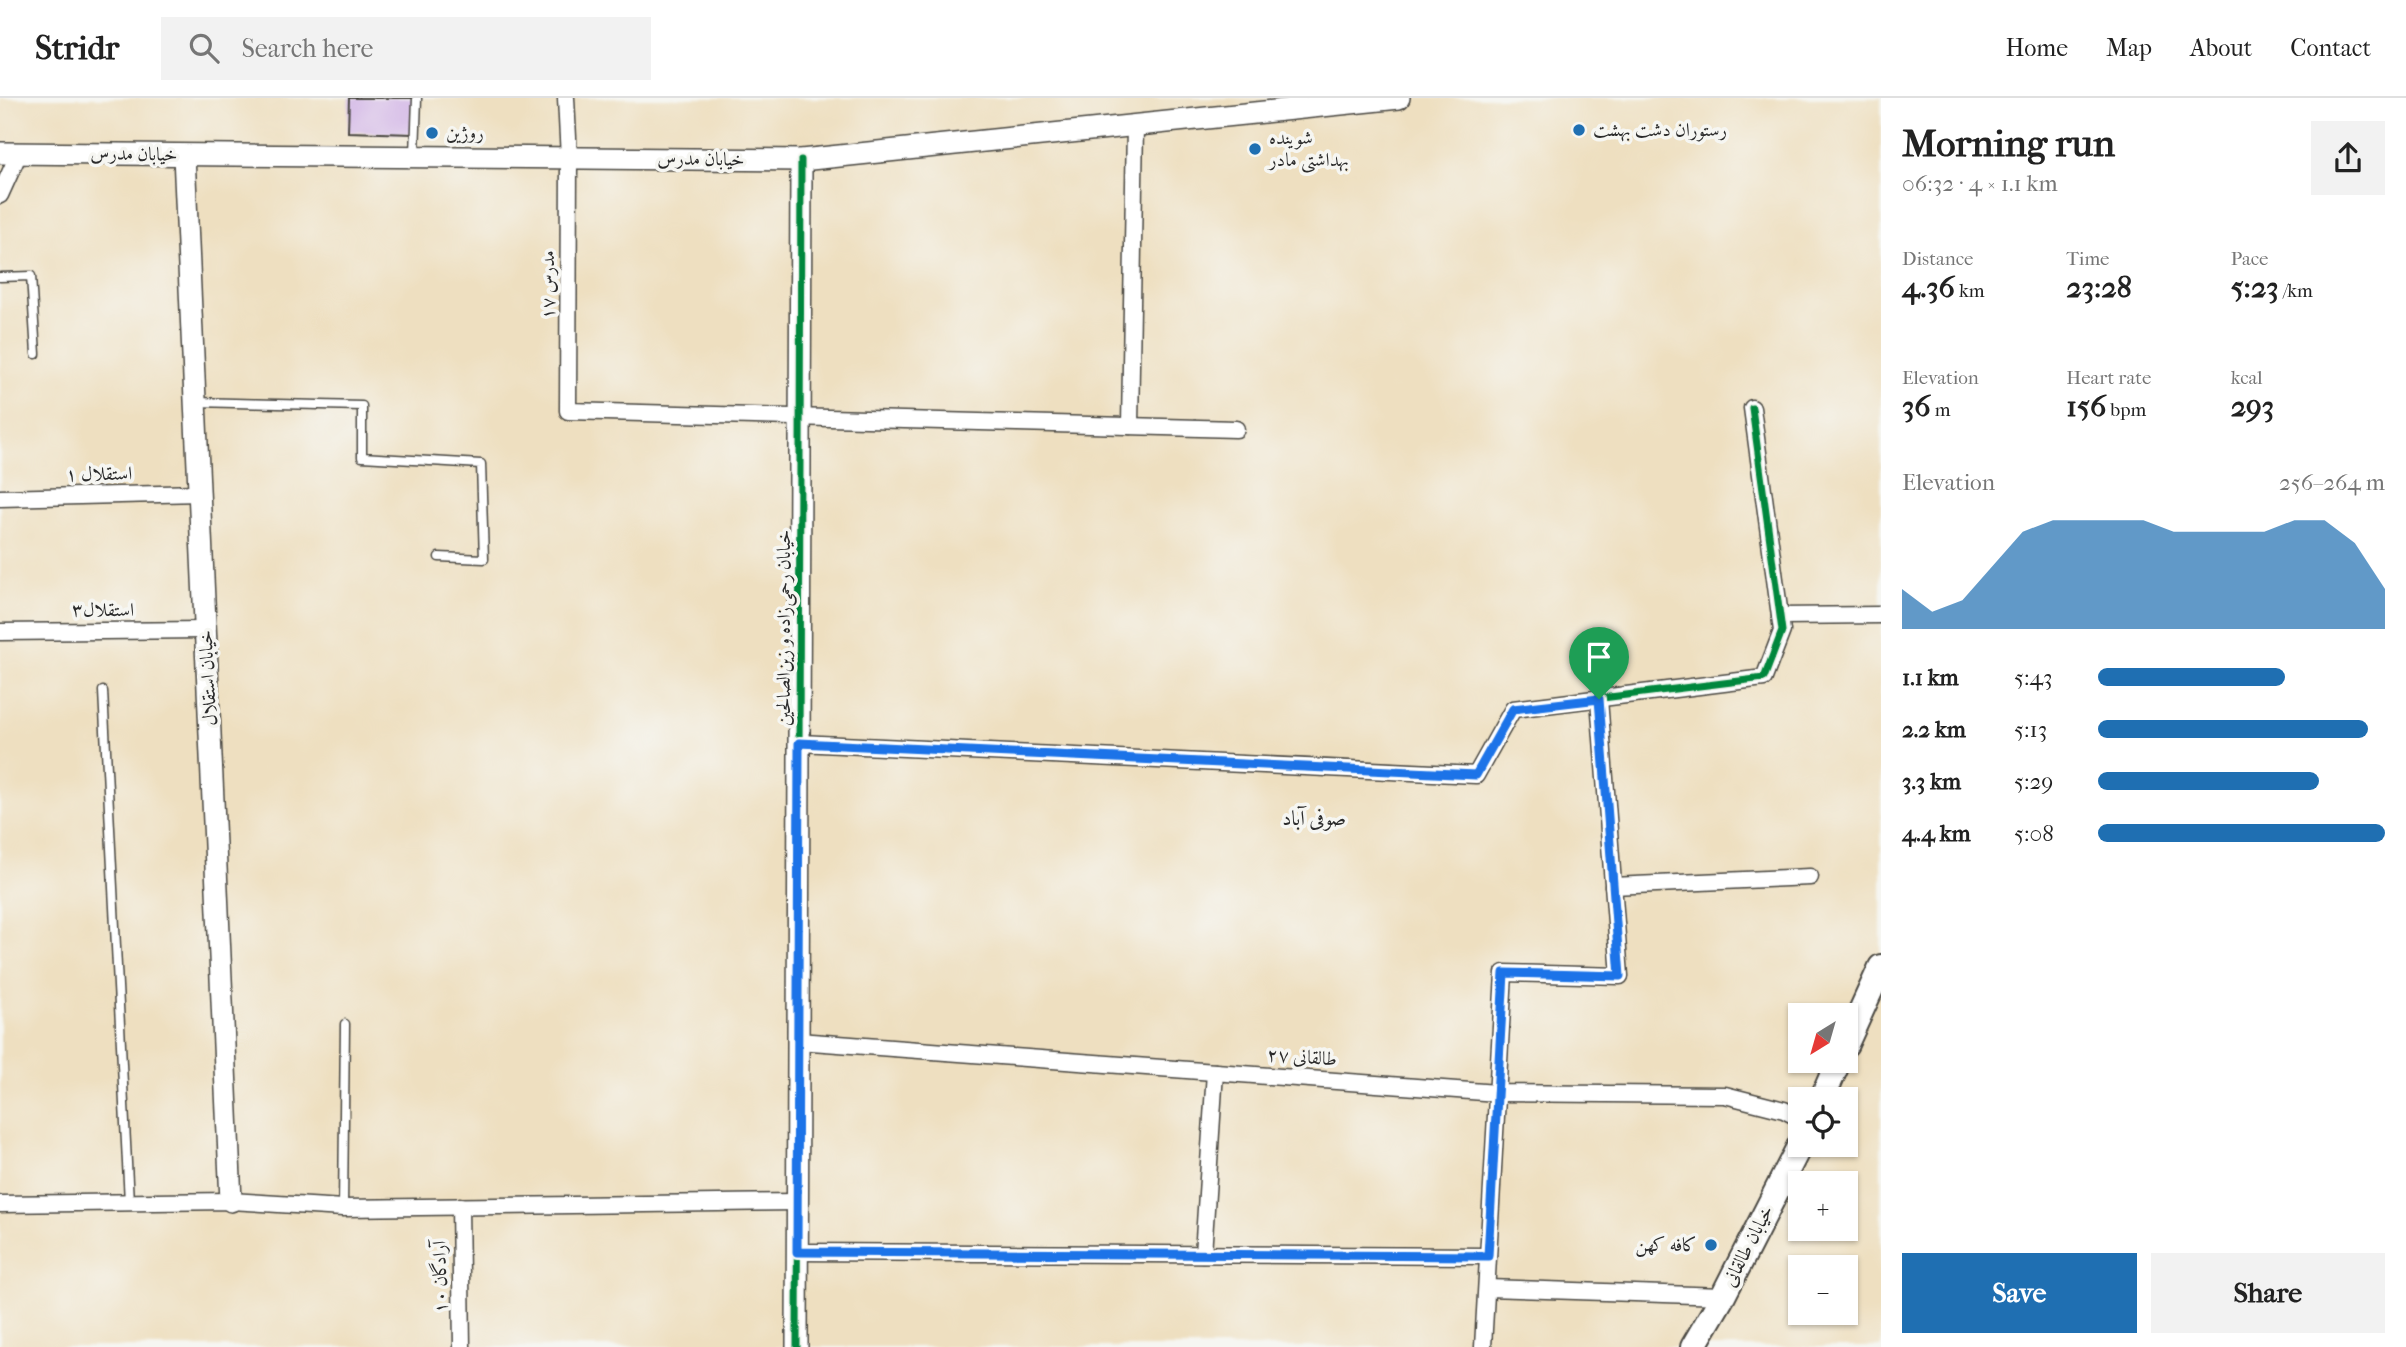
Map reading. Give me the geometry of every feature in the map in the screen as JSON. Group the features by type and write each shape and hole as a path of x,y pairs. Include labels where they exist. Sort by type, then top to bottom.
{"main road":[{"path":"1858,1018 1881,967"},
{"name":"خیابان طالقانی","path":"1693,1347 1723,1296 1794,1157"}],"street":[{"name":"مدرس ۱۷","path":"566,98 569,158 568,411 800,417"},
{"name":"خیابان مدرس","path":"9,153 801,160 1399,98"},
{"path":"1130,426 1135,125"},
{"path":"0,195 9,153"},
{"name":"خیابان استقلال","path":"184,155 231,1201"},
{"name":"خیابان رحمی‌زاده و زین‌الصالحین","path":"797,1347 801,160"},
{"path":"799,743 1476,775 1513,709 1764,678 1782,631 1752,408"},
{"path":"800,417 1236,429"},
{"name":"استقلال ۱","path":"0,498 200,493"},
{"path":"1780,616 1881,615"},
{"name":"استقلال۳","path":"0,632 205,630"},
{"path":"1483,1347 1504,973 1620,976 1599,699"},
{"path":"1613,886 1810,877"},
{"name":"طالقانی ۲۷","path":"798,1041 1497,1093 1725,1096 1788,1112"},
{"path":"1203,1255 1215,1072"},
{"path":"0,1204 231,1201 343,1208 797,1202"},
{"name":"آرادگان ۱۰","path":"460,1206 461,1347"},
{"path":"797,1252 1488,1256"},
{"path":"1487,1288 1723,1296"}],"lane":[{"path":"415,157 417,98"},
{"path":"0,277 31,276 36,354"},
{"path":"195,401 362,406 362,457 481,464 484,559 439,557"},
{"path":"103,691 129,1202"},
{"path":"343,1208 345,1024"}],"building":[{"path":"349,98 414,98 413,134 348,132"}],"cycle path":[{"path":"797,1347 801,160"},
{"path":"799,743 1476,775 1513,709 1764,678 1782,631 1752,408"}],"place":[{"name":"رستوران دشت بهشت","path":"1579,130"},
{"name":"روژین","path":"432,133"},
{"name":"شوینده بهداشتی مادر","path":"1255,149"},
{"name":"کافه کهن","path":"1711,1245"}],"district":[{"name":"صوفی آباد","path":"1314,818"}],"route":[{"path":"1599,699 1620,976 1504,973 1488,1256 797,1252 799,743 1476,775 1513,709 1599,699"}]}
